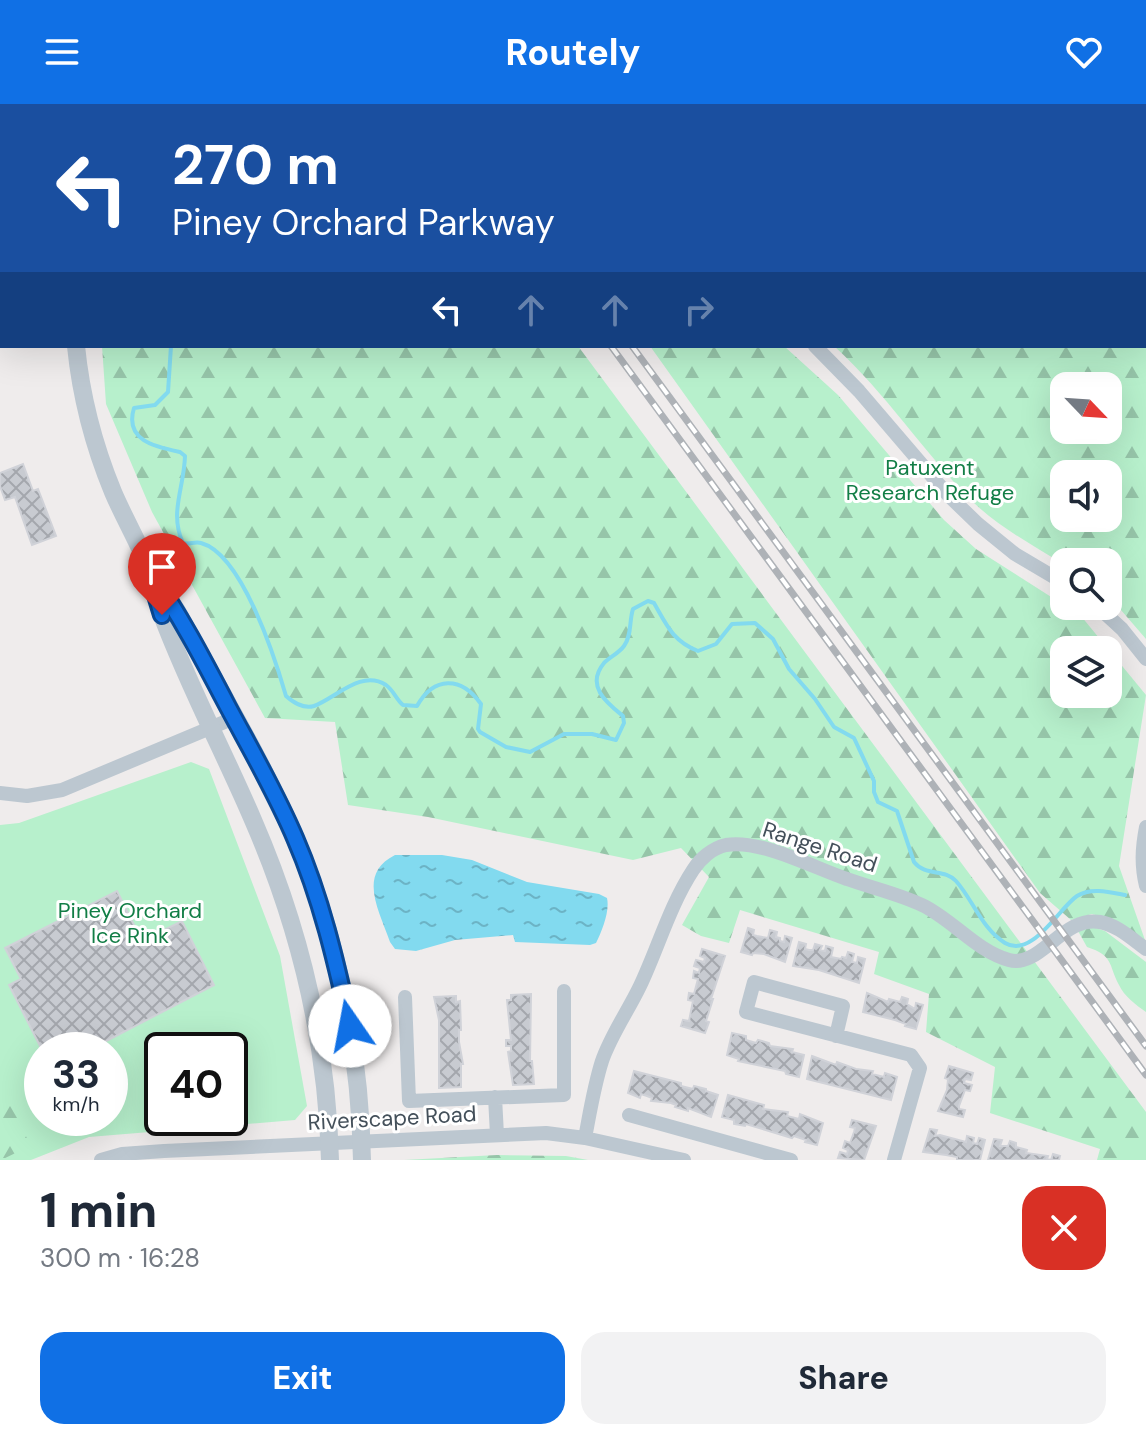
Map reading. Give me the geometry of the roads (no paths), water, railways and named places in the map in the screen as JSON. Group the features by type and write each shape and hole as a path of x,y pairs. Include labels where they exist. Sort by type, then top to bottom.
{"street":[{"path":"76,348 93,436 113,491 148,569 162,615 265,850 296,935 317,1028 326,1090 330,1152"},
{"path":"817,348 859,391 948,495 1015,554 1050,575"},
{"path":"148,569 177,611 284,813 315,891 337,964 350,1026 362,1160"},
{"path":"1112,620 1146,659"},
{"path":"0,793 27,796 62,790 234,718"},
{"path":"1146,827 1141,851 1146,886"},
{"name":"Range Road","path":"585,1138 594,1087 603,1058 640,986 693,869 706,854 724,845 744,845 772,852 922,905 984,947 1011,961 1022,960 1036,953 1073,925 1087,921 1110,925 1146,949"},
{"path":"836,1036 843,1006 754,982 746,1012 836,1036 911,1055 920,1068 894,1160"},
{"path":"405,997 409,1101 564,1095 564,991"},
{"path":"495,1097 497,1135"},
{"path":"629,1115 748,1154 791,1160"},
{"name":"Riverscape Road","path":"101,1160 122,1154 164,1151 330,1152 362,1141 546,1133 585,1138 684,1160"}],"water":[{"path":"395,855 442,855 472,860 527,882 599,894 607,898 608,903 603,927 596,943 590,945 515,942 513,935 455,940 416,951 395,949 377,905 374,882 383,863"}],"waterway":[{"path":"171,348 168,392 155,405 134,408 134,428 152,445 185,456 177,511 183,543 201,543 216,551 230,566 255,609 286,696 295,703 314,706 349,686 367,680 386,685 403,705 417,706 431,689 448,683 465,688 473,695 481,704 478,729 506,747 530,752 564,734 592,734 616,740 624,723 623,716 600,693 597,679 604,663 627,642 633,609 648,601 654,603 677,637 698,651 716,644 732,624 755,623 773,639 789,669 834,727 854,738 874,781 878,802 897,811 914,862 919,867 956,881 990,930 1005,943 1015,946 1035,938 1082,893 1101,891 1125,895"}],"railway":[{"path":"612,348 1146,1075"},
{"path":"633,348 1146,1046"}],"park label":[{"name":"Patuxent Research Refuge","path":"930,480"},
{"name":"Piney Orchard Ice Rink","path":"130,922"}]}
